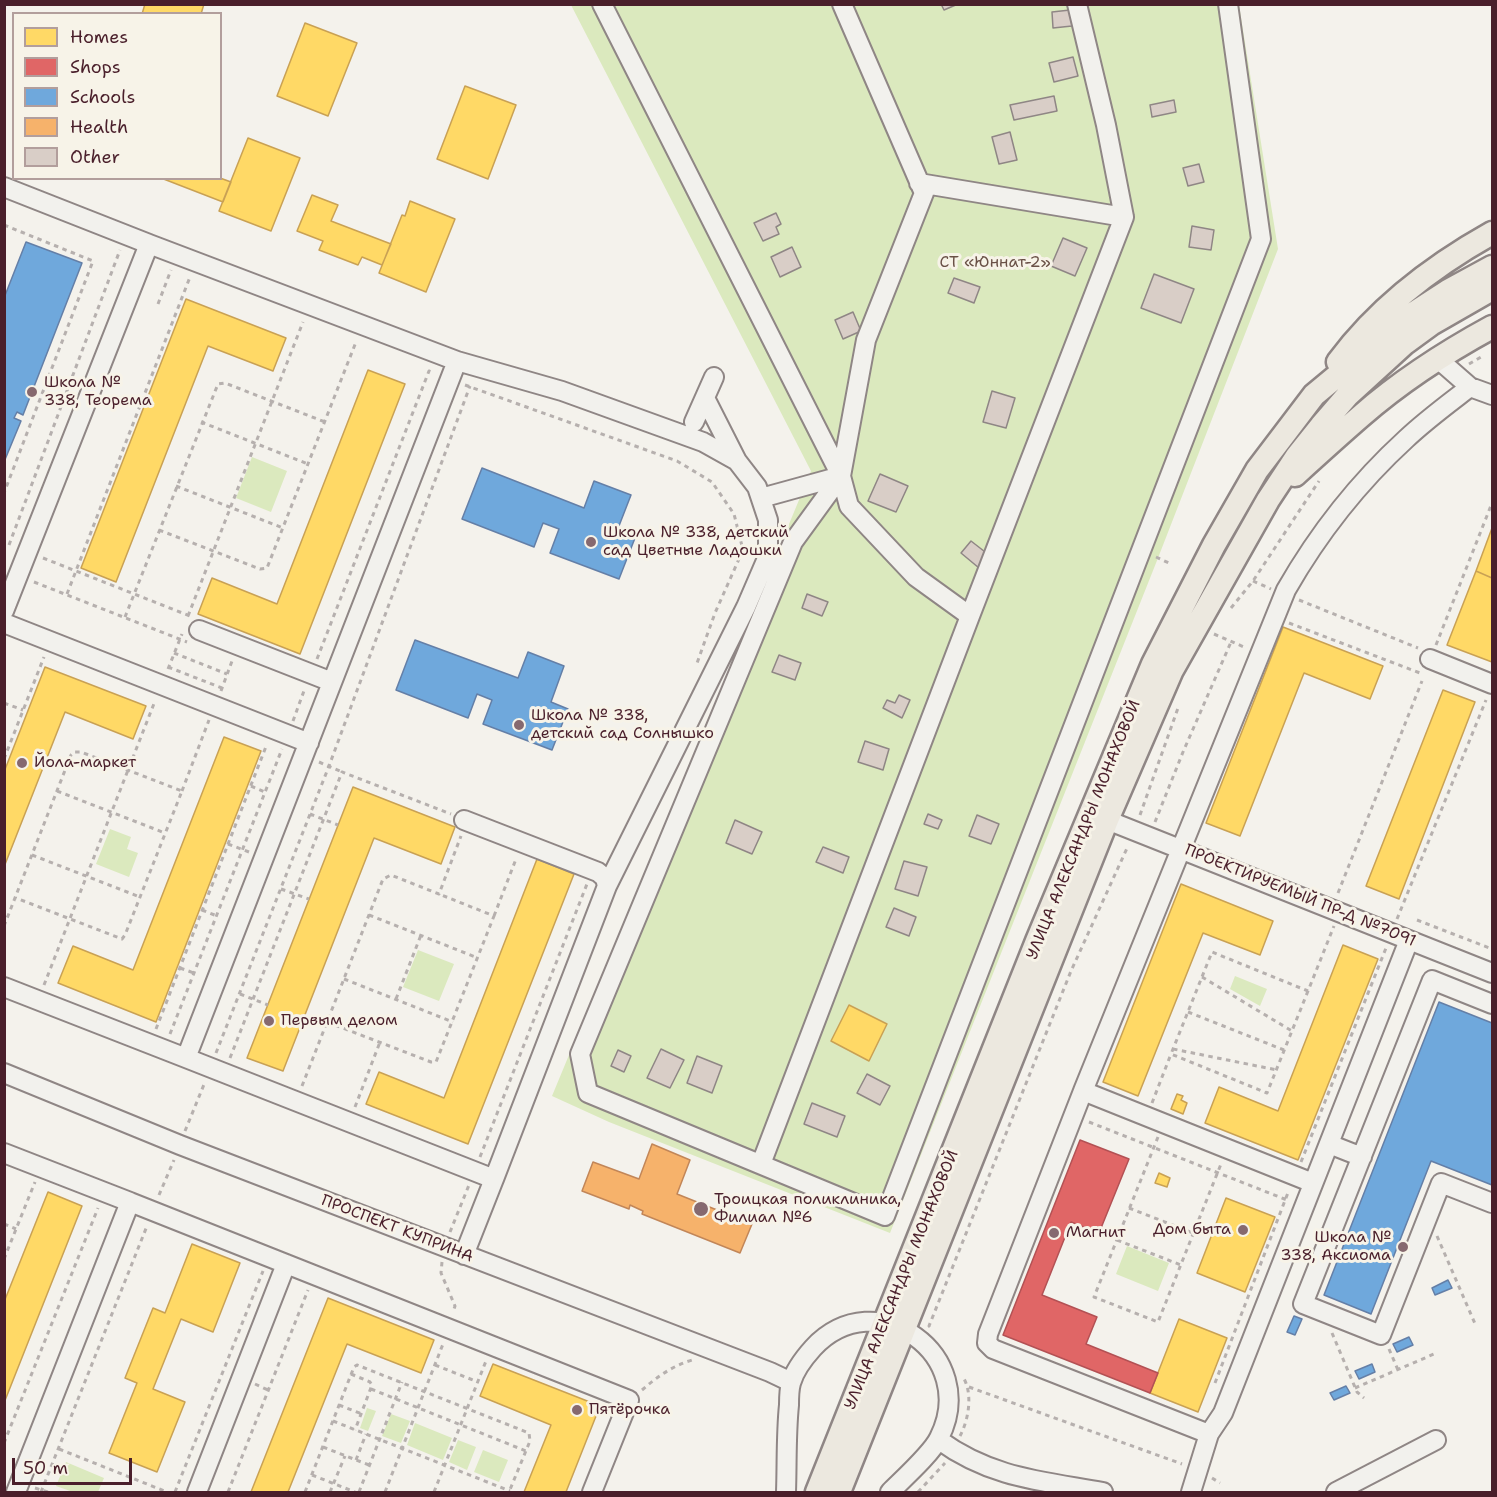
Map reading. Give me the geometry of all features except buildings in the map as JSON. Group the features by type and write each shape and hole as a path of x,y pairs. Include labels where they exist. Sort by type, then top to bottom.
{"main road":[{"path":"1314,395 1346,352 1378,315 1432,272 1492,233"},
{"name":"УЛИЦА АЛЕКСАНДРЫ МОНАХОВОЙ","path":"839,1492 895,1326 1038,941 1153,664 1214,545 1257,470 1314,395 1408,316 1492,267"},
{"name":"УЛИЦА АЛЕКСАНДРЫ МОНАХОВОЙ","path":"817,1492 895,1326 1172,670 1268,500 1297,456 1321,426 1372,372 1431,324 1492,289"},
{"path":"1268,500 1394,389 1438,359 1492,327"}],"street":[{"path":"602,4 841,476 849,506 916,577 969,616"},
{"path":"761,1164 969,616 1124,217 1106,125 1077,4"},
{"path":"847,6 924,193 866,340 841,476 794,542 580,1054 588,1093 885,1216 1261,239 1228,4"},
{"path":"919,183 1124,217"},
{"path":"6,193 149,244 457,361 562,391 703,442 737,461"},
{"path":"4,611 149,244"},
{"path":"1438,359 1470,387 1492,395"},
{"path":"186,1058 457,361"},
{"path":"694,422 714,377"},
{"path":"1209,1434 993,1349 987,1343 988,1334 1180,849 1285,594 1302,562 1326,528 1376,469 1406,439 1470,387"},
{"path":"464,1255 607,886 746,607 768,556 768,519 757,487 737,461 705,398"},
{"path":"761,498 841,476"},
{"path":"4,623 309,743"},
{"path":"191,627 329,689"},
{"path":"1432,657 1492,684"},
{"name":"ПРОЕКТИРУЕМЫЙ ПР-Д №7091","path":"1107,820 1492,973"},
{"path":"464,825 598,872 605,878 607,886"},
{"path":"1191,1492 1209,1434 1223,1413 1409,940"},
{"path":"1492,1004 1432,980 1304,1305 1381,1335 1441,1183 1492,1203"},
{"path":"4,987 494,1179"},
{"name":"ПРОСПЕКТ КУПРИНА","path":"4,1072 180,1145 791,1382"},
{"path":"1083,1091 1313,1183"},
{"path":"1329,1144 1362,1157"},
{"path":"4,1153 629,1400 592,1492"},
{"path":"16,1492 130,1202"},
{"path":"197,1492 286,1264"},
{"path":"786,1492 787,1417 791,1382 802,1359 824,1335 845,1325 869,1321 895,1326 921,1340 934,1353 944,1372 949,1392 946,1445 890,1492"},
{"path":"1336,1492 1436,1440"},
{"path":"946,1445 968,1459 1006,1474 1103,1492"}],"path":[{"path":"1470,4 1483,4"},
{"path":"4,225 93,261 4,493"},
{"path":"9,545 121,250 110,245"},
{"path":"158,304 171,270"},
{"path":"67,594 190,277"},
{"path":"44,985 174,653 180,639 191,627 214,551 303,322"},
{"path":"159,530 264,569 269,564 356,342"},
{"path":"314,665 429,371"},
{"path":"450,379 677,461 712,482 734,514 743,550 715,613 694,670"},
{"path":"217,1053 351,706 472,380"},
{"path":"125,617 215,387 221,382 325,422"},
{"path":"201,422 308,464"},
{"path":"1224,615 1253,581 1320,480"},
{"path":"176,486 283,528"},
{"path":"1287,622 1424,675 1492,503"},
{"path":"40,557 134,594 191,627"},
{"path":"18,575 180,639"},
{"path":"1253,581 1432,657"},
{"path":"180,639 191,627"},
{"path":"1210,632 1260,654"},
{"path":"1154,823 1232,642"},
{"path":"174,653 227,674"},
{"path":"4,759 45,655"},
{"path":"168,668 222,688"},
{"path":"1331,909 1422,681"},
{"path":"291,724 305,688 295,684"},
{"path":"1214,1384 1285,1200 1492,684"},
{"path":"329,689 351,706"},
{"path":"4,703 23,710"},
{"path":"934,1330 929,1326 942,1292 1071,971 1135,831 1178,708"},
{"path":"16,898 122,939 206,729"},
{"path":"156,1029 268,743"},
{"path":"170,1034 282,748"},
{"path":"4,926 72,755 78,751 182,791"},
{"path":"230,1058 342,772 464,825 439,894"},
{"path":"251,786 265,792"},
{"path":"57,791 165,833"},
{"path":"310,814 338,825"},
{"path":"327,1022 434,1063 438,1059 453,1022 519,852"},
{"path":"32,855 140,897"},
{"path":"302,1086 383,879 388,875 494,916"},
{"path":"455,1306 441,1273 445,1247 590,875"},
{"path":"281,889 309,900"},
{"path":"202,910 217,916"},
{"path":"369,915 478,958"},
{"path":"1417,920 1492,949"},
{"path":"396,999 421,935"},
{"path":"1171,1054 1267,1093 1327,942"},
{"path":"1152,1102 1212,952 1308,990"},
{"path":"180,968 194,973"},
{"path":"1202,977 1292,1031"},
{"path":"344,979 453,1022"},
{"path":"240,994 268,1005"},
{"path":"1188,1012 1284,1050"},
{"path":"355,1107 380,1042"},
{"path":"1173,1048 1276,1070"},
{"path":"1073,1116 1304,1206"},
{"path":"1163,1123 1094,1297 1158,1322 1227,1148"},
{"path":"4,1259 33,1186"},
{"path":"4,1443 104,1192"},
{"path":"1129,1208 1193,1233"},
{"path":"41,1492 153,1211"},
{"path":"1428,1216 1476,1326"},
{"path":"4,1224 16,1229"},
{"path":"1117,1240 1181,1265"},
{"path":"175,1492 264,1268"},
{"path":"228,1492 309,1286"},
{"path":"1323,1312 1355,1388 1364,1398"},
{"path":"1381,1335 1398,1370"},
{"path":"385,1492 443,1344"},
{"path":"629,1400 660,1374 681,1363 719,1354"},
{"path":"1355,1388 1434,1354"},
{"path":"434,1492 486,1361"},
{"path":"305,1492 351,1374 357,1365 529,1433 530,1436 510,1492 333,1421"},
{"path":"435,1365 478,1382"},
{"path":"918,1492 938,1472 946,1445 962,1432 968,1411 969,1387 960,1369"},
{"path":"351,1374 372,1385 355,1430"},
{"path":"312,1475 357,1492 402,1382"},
{"path":"969,1387 1198,1470 1221,1483"},
{"path":"371,1389 526,1451"},
{"path":"339,1405 362,1414"},
{"path":"356,1460 366,1434"},
{"path":"322,1447 369,1465"},
{"path":"58,1449 167,1492"},
{"path":"330,1492 345,1456"}],"green space":[{"name":"СТ «Юннат-2»","path":"571,5 1239,5 1278,249 890,1233 609,1122 552,1096 811,471"},
{"path":"252,457 287,471 271,512 236,498"},
{"path":"110,829 131,837 127,849 138,853 129,877 96,864"},
{"path":"418,950 454,964 439,1001 403,987"},
{"path":"1235,976 1267,989 1260,1006 1230,989"},
{"path":"1127,1246 1169,1263 1158,1291 1116,1274"},
{"path":"367,1408 376,1411 368,1431 360,1428"},
{"path":"391,1414 410,1421 401,1443 382,1436"},
{"path":"415,1423 452,1438 443,1460 407,1445"},
{"path":"458,1440 476,1447 467,1470 449,1462"},
{"path":"483,1450 508,1460 499,1482 474,1472"},
{"path":"66,1462 104,1478 98,1492 73,1492 56,1486"}],"place":[{"name":"Школа № 338, Теорема","path":"32,392"},
{"name":"Школа № 338, детский сад Цветные Ладошки","path":"591,542"},
{"name":"Школа № 338, детский сад Солнышко","path":"519,725"},
{"name":"Йола-маркет","path":"22,763"},
{"name":"Первым делом","path":"269,1021"},
{"name":"Троицкая поликлиника, Филиал №6","path":"701,1209"},
{"name":"Дом быта","path":"1243,1230"},
{"name":"Магнит","path":"1054,1233"},
{"name":"Школа № 338, Аксиома","path":"1403,1247"},
{"name":"Пятёрочка","path":"577,1410"}]}
